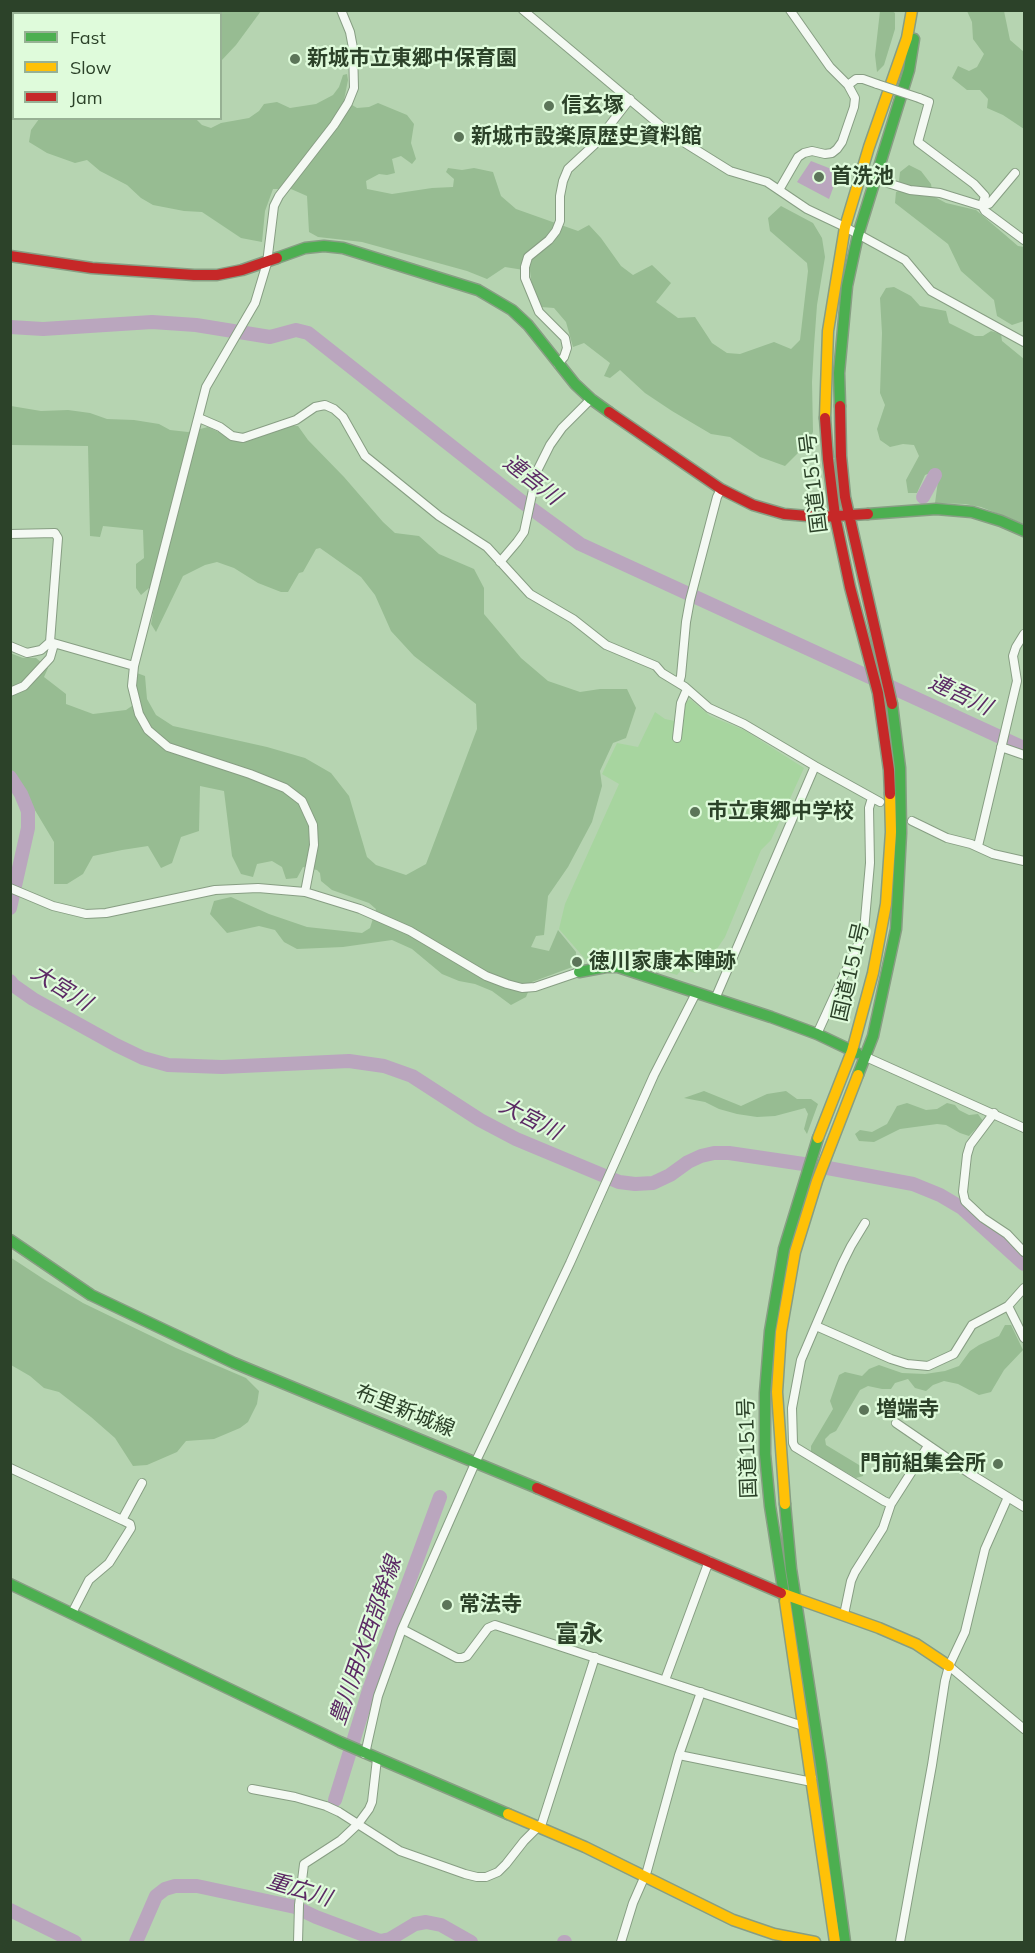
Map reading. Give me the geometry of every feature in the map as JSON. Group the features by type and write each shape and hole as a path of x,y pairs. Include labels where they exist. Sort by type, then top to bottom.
{"main road":[{"name":"国道151号","path":"835,1942 770,1506 765,1454 765,1393 770,1331 778,1276 804,1178 852,1051 863,1012 879,944 889,872 891,832 889,770 878,693 850,586 835,516 828,459 826,371 828,331 846,227 865,158 904,48 912,10"},
{"name":"国道151号","path":"845,1942 791,1569 780,1454 778,1359 795,1252 817,1181 873,1036 892,954 900,881 902,798 900,768 885,667 849,515 841,456 839,372 848,286 858,235 909,70 919,10"},
{"path":"10,256 92,268 217,275 267,263 305,248 324,246 343,248 478,290 513,310 591,399 734,497 769,510 803,516 835,516 936,508 972,512 1024,531"},
{"path":"579,972 596,968 618,968 817,1034 866,1057"},
{"name":"布里新城線","path":"10,1240 91,1295 234,1363 477,1461 796,1599 916,1644 949,1666"},
{"path":"10,1584 340,1742 539,1826 773,1938 815,1942"}],"street":[{"path":"304,892 314,845 314,825 302,801 285,788 168,747 148,730 139,714 132,687 134,666 208,382 255,303 267,263 274,206 279,196 334,125 348,103 354,88 353,48 350,32 341,10"},
{"path":"523,10 661,126 718,165 767,182 807,209 846,227 904,260 931,291 1024,342"},
{"path":"778,190 798,157 812,151 832,153 842,142 855,98 848,85 830,67 790,10"},
{"path":"848,85 856,79 863,79 929,102 918,142 974,184 985,196 982,206 985,211 1024,240"},
{"path":"558,364 567,348 565,338 539,312 525,278 525,267 528,257 534,250 549,240 556,231 560,221 563,181 568,169 595,144 630,99"},
{"path":"875,179 910,190 940,193 982,206 989,204 1015,173"},
{"path":"500,562 521,537 529,512 537,471 550,445 562,428 591,399"},
{"path":"199,418 220,427 232,436 243,438 296,420 315,408 325,405 334,409 343,417 365,456 439,516 478,539 530,594 573,619 606,645 649,662 709,708 744,724 880,802"},
{"path":"679,683 690,600 721,489"},
{"path":"10,534 56,533 58,538 50,658 24,686 10,692"},
{"path":"978,846 1017,681 1013,656 1024,634"},
{"path":"10,646 27,653 41,650 52,643 134,666"},
{"path":"677,738 681,703 687,689"},
{"path":"1001,746 1024,755"},
{"path":"715,999 815,766"},
{"path":"817,1034 864,931 870,863 869,808 872,798"},
{"path":"912,821 947,838 978,846 993,854 1024,861"},
{"path":"10,888 61,909 86,914 106,913 215,890 258,888 304,892 360,909 390,922 486,976 507,984 522,988 535,987 579,972"},
{"path":"361,1751 402,1629 654,1075 696,993"},
{"path":"866,1057 1024,1128"},
{"path":"994,1113 970,1145 963,1192 966,1201 983,1218 1007,1234 1024,1252"},
{"path":"865,1223 842,1263 801,1360 792,1408 793,1443 795,1447 891,1504"},
{"path":"816,1326 891,1359 907,1364 928,1366 954,1354 972,1325 1008,1306 1024,1288"},
{"path":"1008,1306 1024,1338"},
{"path":"896,1424 1024,1507"},
{"path":"842,1615 851,1581 883,1528 891,1504 928,1446"},
{"path":"10,1468 130,1524 131,1528 109,1563 88,1580 72,1613"},
{"path":"122,1520 142,1483"},
{"path":"900,1942 945,1681 949,1666 965,1632 985,1549 1008,1497"},
{"path":"665,1680 709,1561"},
{"path":"402,1629 457,1658 467,1656 488,1628 495,1625 803,1726"},
{"path":"252,1789 295,1797 326,1806 400,1851 417,1858 477,1877 498,1872 542,1823 595,1657"},
{"path":"949,1666 1024,1729"},
{"path":"621,1942 633,1903 645,1876 679,1755 701,1692"},
{"path":"679,1755 807,1781 812,1778"},
{"path":"298,1942 304,1864 340,1840 358,1824 369,1809 372,1802 377,1759"}],"shaded area":[{"path":"11,10 261,11 222,60 222,12 12,12 11,45"},
{"path":"880,11 895,13 895,29 884,65 877,72 875,55"},
{"path":"967,11 1004,11 1010,40 1024,52 1024,129 1003,115 987,108 988,99 980,90 967,90 952,78 958,66 969,71 977,67 984,54 973,39 972,22"},
{"path":"347,74 348,80 344,100 357,108 369,107 378,103 407,115 414,124 411,143 416,159 412,164 401,156 392,159 395,173 379,174 366,181 367,189 392,194 453,187 454,179 446,172 448,168 462,170 474,168 493,172 501,196 516,209 578,231 589,225 621,266 633,275 652,265 671,283 656,302 678,318 695,317 712,343 727,353 740,354 774,342 791,349 800,340 807,263 770,231 768,218 781,206 813,223 822,238 825,257 817,305 814,346 813,432 807,444 785,466 760,457 730,437 711,434 645,393 620,370 610,378 604,376 610,363 584,343 573,347 566,322 554,308 541,307 532,287 530,271 505,267 487,279 467,271 362,242 318,237 309,232 307,196 291,189 273,189 265,211 262,242 241,238 202,212 153,205 127,185 100,171 87,160 75,163 47,153 29,142 31,130 38,120 197,120 202,125 211,128 221,123 249,118 264,104 277,102 290,108 316,104 333,95 343,75"},
{"name":"首洗池","path":"811,161 839,172 829,199 797,182"},
{"path":"909,165 921,171 931,184 933,196 946,203 976,210 1018,246 1024,247 1024,321 1012,325 997,316 994,300 961,271 948,244 895,203 896,192 902,189 899,181 900,172"},
{"path":"894,287 911,296 920,306 946,311 949,323 975,336 983,336 991,331 1001,334 1002,341 1024,359 1024,524 981,507 935,503 938,481 935,471 925,475 917,493 908,493 906,480 919,456 914,445 903,444 890,447 880,440 877,429 885,405 880,393 882,333 880,298 886,288"},
{"path":"11,406 41,411 68,410 90,413 107,419 159,424 170,430 188,432 208,427 231,438 284,426 298,426 308,440 395,533 419,536 439,554 474,569 484,588 484,614 521,658 548,681 580,692 627,689 636,708 626,738 613,743 600,771 602,786 592,822 568,867 548,896 544,935 536,936 531,947 549,951 558,930 576,952 575,966 532,982 526,997 511,1005 492,991 442,974 412,949 392,940 343,947 297,949 284,942 275,930 259,926 227,933 210,914 214,901 231,897 269,914 307,927 362,933 370,928 376,909 369,903 332,890 321,881 317,870 303,867 297,878 286,879 282,867 272,861 257,864 253,877 241,874 232,856 224,791 200,786 199,831 181,837 172,863 161,868 148,846 122,850 93,856 83,874 67,884 54,884 54,842 11,770 10,653 23,658 36,658 48,668 44,677 66,694 66,704 93,714 126,710 139,701 137,673 145,676 147,699 156,715 173,726 305,758 331,773 349,796 367,857 376,865 406,875 426,864 477,729 476,704 414,656 391,631 375,595 361,577 320,548 316,549 288,592 281,592 258,583 234,568 217,562 183,576 156,632 151,624 157,592 149,588 141,595 136,588 136,564 144,558 143,530 103,526 100,537 90,536 88,446 11,445"},
{"name":"市立東郷中学校","path":"690,699 710,716 744,730 804,768 771,840 761,850 725,937 704,968 695,973 682,969 677,975 616,958 586,960 559,929 565,904 619,784 602,774 617,743 638,747 655,712 665,719 680,722 683,705"},
{"path":"704,1091 741,1106 767,1094 786,1091 797,1099 811,1099 818,1104 807,1134 804,1129 808,1114 805,1108 775,1116 757,1117 737,1114 705,1102 684,1098"},
{"path":"907,1103 926,1110 937,1109 947,1103 955,1105 969,1115 978,1114 983,1121 969,1136 946,1125 937,1124 900,1129 874,1142 859,1141 855,1134 860,1130 872,1132 887,1124 897,1106"},
{"path":"10,1257 83,1303 176,1348 246,1378 259,1391 257,1404 248,1422 214,1439 186,1441 177,1452 147,1465 133,1466 115,1438 91,1417 59,1392 44,1388 30,1376 11,1365"},
{"path":"1005,1325 1011,1325 1023,1350 1004,1370 991,1392 979,1395 958,1384 944,1381 933,1385 926,1391 915,1388 908,1379 895,1383 891,1389 868,1386 860,1390 836,1431 825,1439 826,1445 864,1468 863,1476 856,1478 811,1452 811,1446 833,1409 830,1401 839,1375 845,1372 862,1376 869,1369 879,1365 902,1373 925,1374 945,1371 959,1366 970,1351 999,1336"}],"waterway":[{"name":"連吾川","path":"10,327 43,329 152,322 196,325 270,337 296,330 308,333 521,501 580,544 1024,748"},
{"name":"豊川用水西部幹線","path":"923,497 935,475"},
{"name":"大宮川","path":"10,777 28,811 28,828 10,908"},
{"name":"大宮川","path":"10,981 33,999 116,1045 143,1058 168,1065 222,1067 349,1061 384,1066 412,1076 480,1120 516,1139 619,1182 653,1183 701,1156 729,1153 817,1166 913,1184 940,1195 962,1208 1024,1264"},
{"name":"豊川用水西部幹線","path":"335,1800 369,1690 440,1497"},
{"name":"重広川","path":"136,1942 156,1896 165,1889 175,1886 197,1886 295,1907 380,1941 390,1939 415,1924 426,1922 441,1925 471,1942"},
{"name":"重広川","path":"10,1910 75,1942"}],"traffic: fast":[{"path":"840,406 839,373 847,286 858,235 909,70 914,39"},
{"path":"277,258 305,248 324,246 343,248 478,290 512,310 528,325 575,384 609,412"},
{"path":"868,514 936,509 972,512 1024,531"},
{"path":"858,1075 873,1036 896,929 901,833 900,768 892,704"},
{"path":"579,972 618,967 771,1017 817,1034 857,1053"},
{"path":"785,1601 770,1506 765,1454 765,1393 770,1331 784,1249 818,1138"},
{"path":"10,1240 91,1295 234,1363 537,1488"},
{"path":"785,1504 791,1569 845,1942"},
{"path":"10,1584 340,1742 508,1814"}],"traffic: slow":[{"path":"825,418 828,331 845,227 869,147 907,38 912,10"},
{"path":"818,1138 852,1051 873,973 886,904 891,832 890,794"},
{"path":"785,1504 777,1392 781,1332 795,1252 817,1181 858,1075"},
{"path":"781,1593 879,1628 916,1644 949,1666"},
{"path":"785,1601 835,1942"},
{"path":"508,1814 585,1847 733,1920 774,1934 815,1942"}],"traffic: jam":[{"path":"10,256 92,268 194,275 217,275 242,270 277,258"},
{"path":"840,406 845,497 892,704"},
{"path":"609,412 721,489 753,505 784,514 819,517 868,514"},
{"path":"825,418 835,516 850,587 878,693 889,770 890,794"},
{"path":"537,1488 781,1593"}],"place":[{"name":"新城市立東郷中保育園","path":"295,59"},
{"name":"信玄塚","path":"549,106"},
{"name":"新城市設楽原歴史資料館","path":"459,137"},
{"name":"首洗池","path":"819,177"},
{"name":"市立東郷中学校","path":"695,812"},
{"name":"徳川家康本陣跡","path":"577,962"},
{"name":"増端寺","path":"864,1410"},
{"name":"門前組集会所","path":"998,1464"},
{"name":"常法寺","path":"447,1605"}],"district":[{"name":"富永","path":"579,1635"}]}
